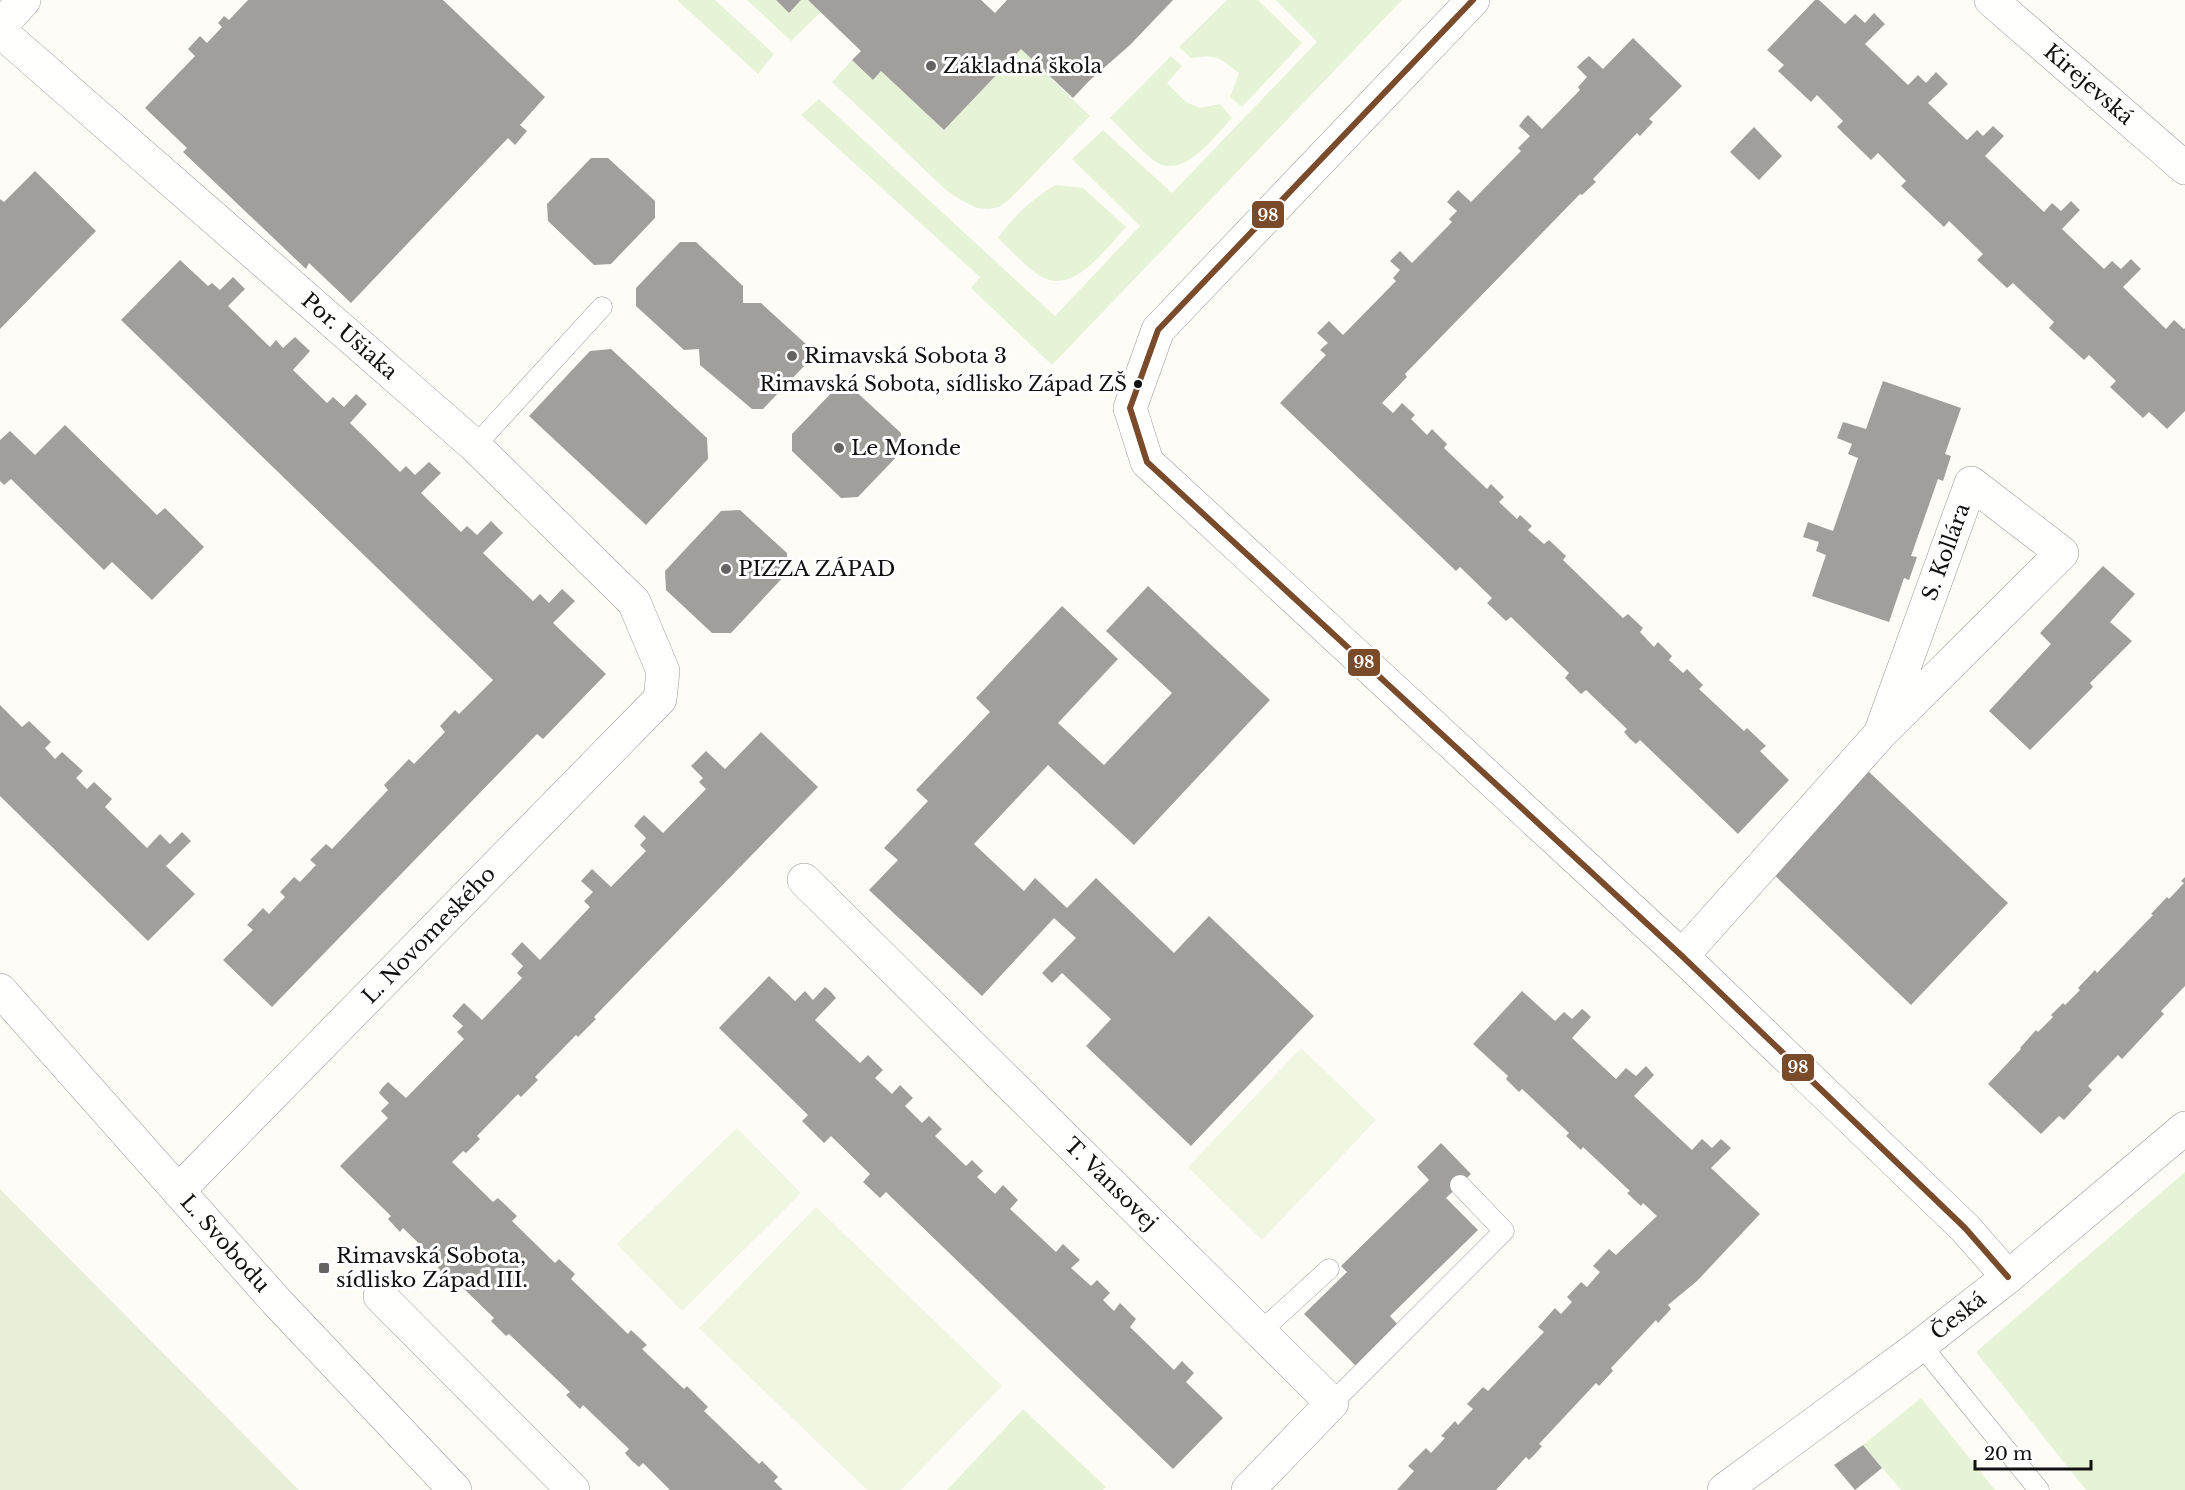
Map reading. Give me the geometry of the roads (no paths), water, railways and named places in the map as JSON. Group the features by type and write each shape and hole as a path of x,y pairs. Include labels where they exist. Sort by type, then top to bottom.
{"street":[{"path":"0,28 24,0"},
{"path":"1473,0 1158,330 1130,408 1148,462 1682,956 1965,1228 2008,1276"},
{"name":"Kirejevská","path":"1991,0 2185,168"},
{"name":"Por. Ušiaka","path":"0,28 475,446 634,602 663,671"},
{"name":"S. Kollára","path":"1682,956 1880,734 2062,553 1971,483 1880,734"},
{"name":"L. Novomeského","path":"178,1191 660,699 663,671"},
{"name":"T. Vansovej","path":"804,880 1332,1403"},
{"name":"L. Svobodu","path":"0,990 276,1301 455,1490"},
{"name":"Česká","path":"1724,1490 1921,1344 2008,1276 2185,1128"},
{"path":"380,1296 573,1490"},
{"path":"1248,1490 1332,1403"}],"lane":[{"path":"475,446 602,307"},
{"path":"1332,1403 1504,1231 1460,1185"},
{"path":"1260,1332 1329,1269"},
{"path":"1921,1344 2038,1490"}],"place":[{"name":"Základná škola","path":"931,66"},
{"name":"Rimavská Sobota 3","path":"792,356"},
{"name":"Rimavská Sobota, sídlisko Západ ZŠ","path":"1138,384"},
{"name":"Le Monde","path":"839,448"},
{"name":"PIZZA ZÁPAD","path":"726,569"},
{"name":"Rimavská Sobota, sídlisko Západ III.","path":"324,1268"}]}
